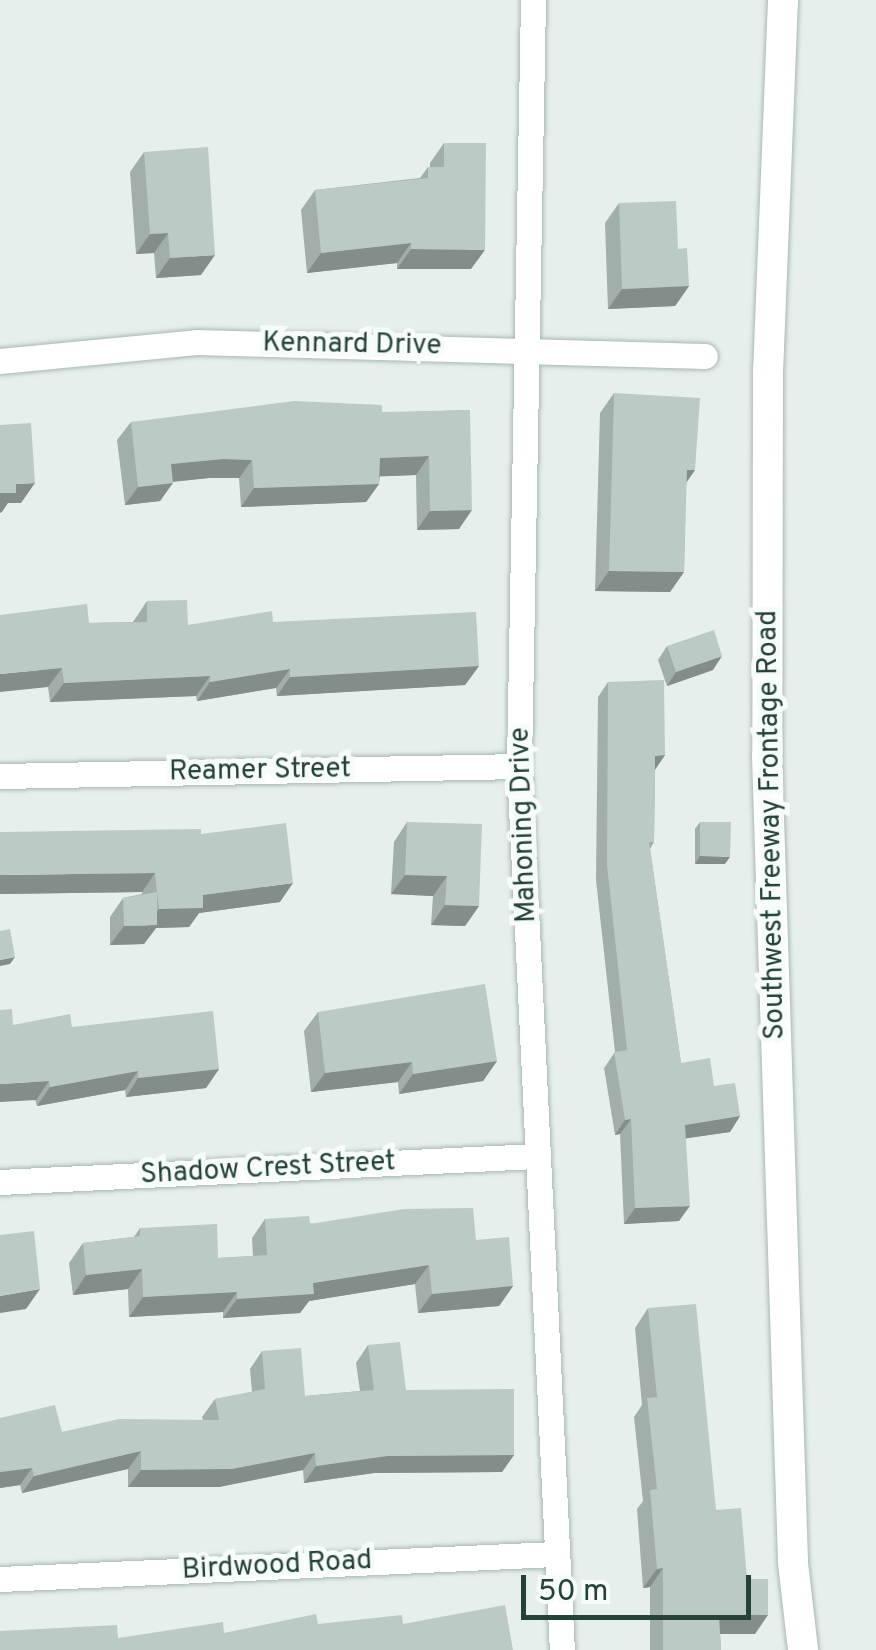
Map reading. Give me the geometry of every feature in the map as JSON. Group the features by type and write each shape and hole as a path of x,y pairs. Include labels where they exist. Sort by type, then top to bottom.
{"main road":[{"name":"Southwest Freeway Frontage Road","path":"783,0 768,369 767,756 794,1563 803,1650"}],"street":[{"name":"Mahoning Drive","path":"533,0 522,349 519,766 554,1554 562,1650"},
{"name":"Kennard Drive","path":"0,361 196,342 705,356"},
{"name":"Reamer Street","path":"0,776 519,766"},
{"name":"Shadow Crest Street","path":"0,1182 535,1156"},
{"name":"Birdwood Road","path":"0,1579 554,1554"}],"building":[{"path":"444,143 486,143 485,250 411,249 411,243 321,253 315,190 428,178 428,167 444,167"},
{"path":"208,147 215,255 170,258 168,233 150,234 144,152"},
{"path":"676,201 678,249 687,248 689,286 622,289 619,203"},
{"path":"614,393 700,398 695,470 687,470 684,572 609,571"},
{"path":"294,401 382,405 382,412 470,410 472,510 430,511 429,456 380,458 379,484 254,488 252,460 223,459 171,464 173,483 138,487 131,422"},
{"path":"31,423 35,483 16,484 16,493 0,493 0,425"},
{"path":"187,600 188,625 272,611 273,622 476,612 479,666 290,677 290,669 210,682 210,676 64,683 62,668 0,674 0,615 87,604 89,623 147,622 147,601"},
{"path":"714,630 722,656 676,672 667,646"},
{"path":"664,680 665,755 655,756 654,842 649,842 681,1063 710,1058 714,1086 735,1083 740,1116 685,1125 690,1206 635,1208 631,1119 625,1120 614,1052 627,1050 607,865 608,682"},
{"path":"407,822 482,824 479,906 445,905 447,876 405,875"},
{"path":"700,822 731,822 730,857 700,856"},
{"path":"286,823 293,883 203,895 203,908 159,909 155,873 0,875 0,832 201,829 201,834"},
{"path":"157,892 157,925 124,926 123,898"},
{"path":"10,929 15,957 0,960 0,931"},
{"path":"485,984 497,1061 413,1074 412,1062 325,1073 318,1012"},
{"path":"12,1009 13,1025 70,1014 72,1027 213,1011 219,1069 138,1078 138,1071 50,1087 49,1081 0,1084 0,1010"},
{"path":"473,1208 476,1240 509,1237 513,1286 432,1294 429,1265 313,1283 314,1294 237,1299 237,1292 143,1297 142,1269 86,1275 83,1243 140,1236 140,1228 217,1224 218,1258 267,1255 265,1219 309,1216 310,1224 404,1209"},
{"path":"34,1231 40,1289 0,1296 0,1235"},
{"path":"696,1304 716,1510 741,1508 747,1579 768,1579 768,1615 719,1615 721,1650 663,1650 663,1568 657,1569 650,1490 657,1489 647,1398 657,1397 648,1308"},
{"path":"400,1342 406,1390 514,1389 514,1455 387,1456 316,1466 315,1453 232,1469 141,1470 141,1451 34,1476 32,1468 0,1472 0,1418 55,1405 62,1432 119,1419 219,1420 215,1399 265,1389 262,1351 301,1348 305,1396 374,1390 368,1345"},
{"path":"505,1605 513,1650 0,1650 0,1631 117,1625 118,1638 223,1622 224,1633 316,1614 318,1624 402,1615 403,1624"}]}
